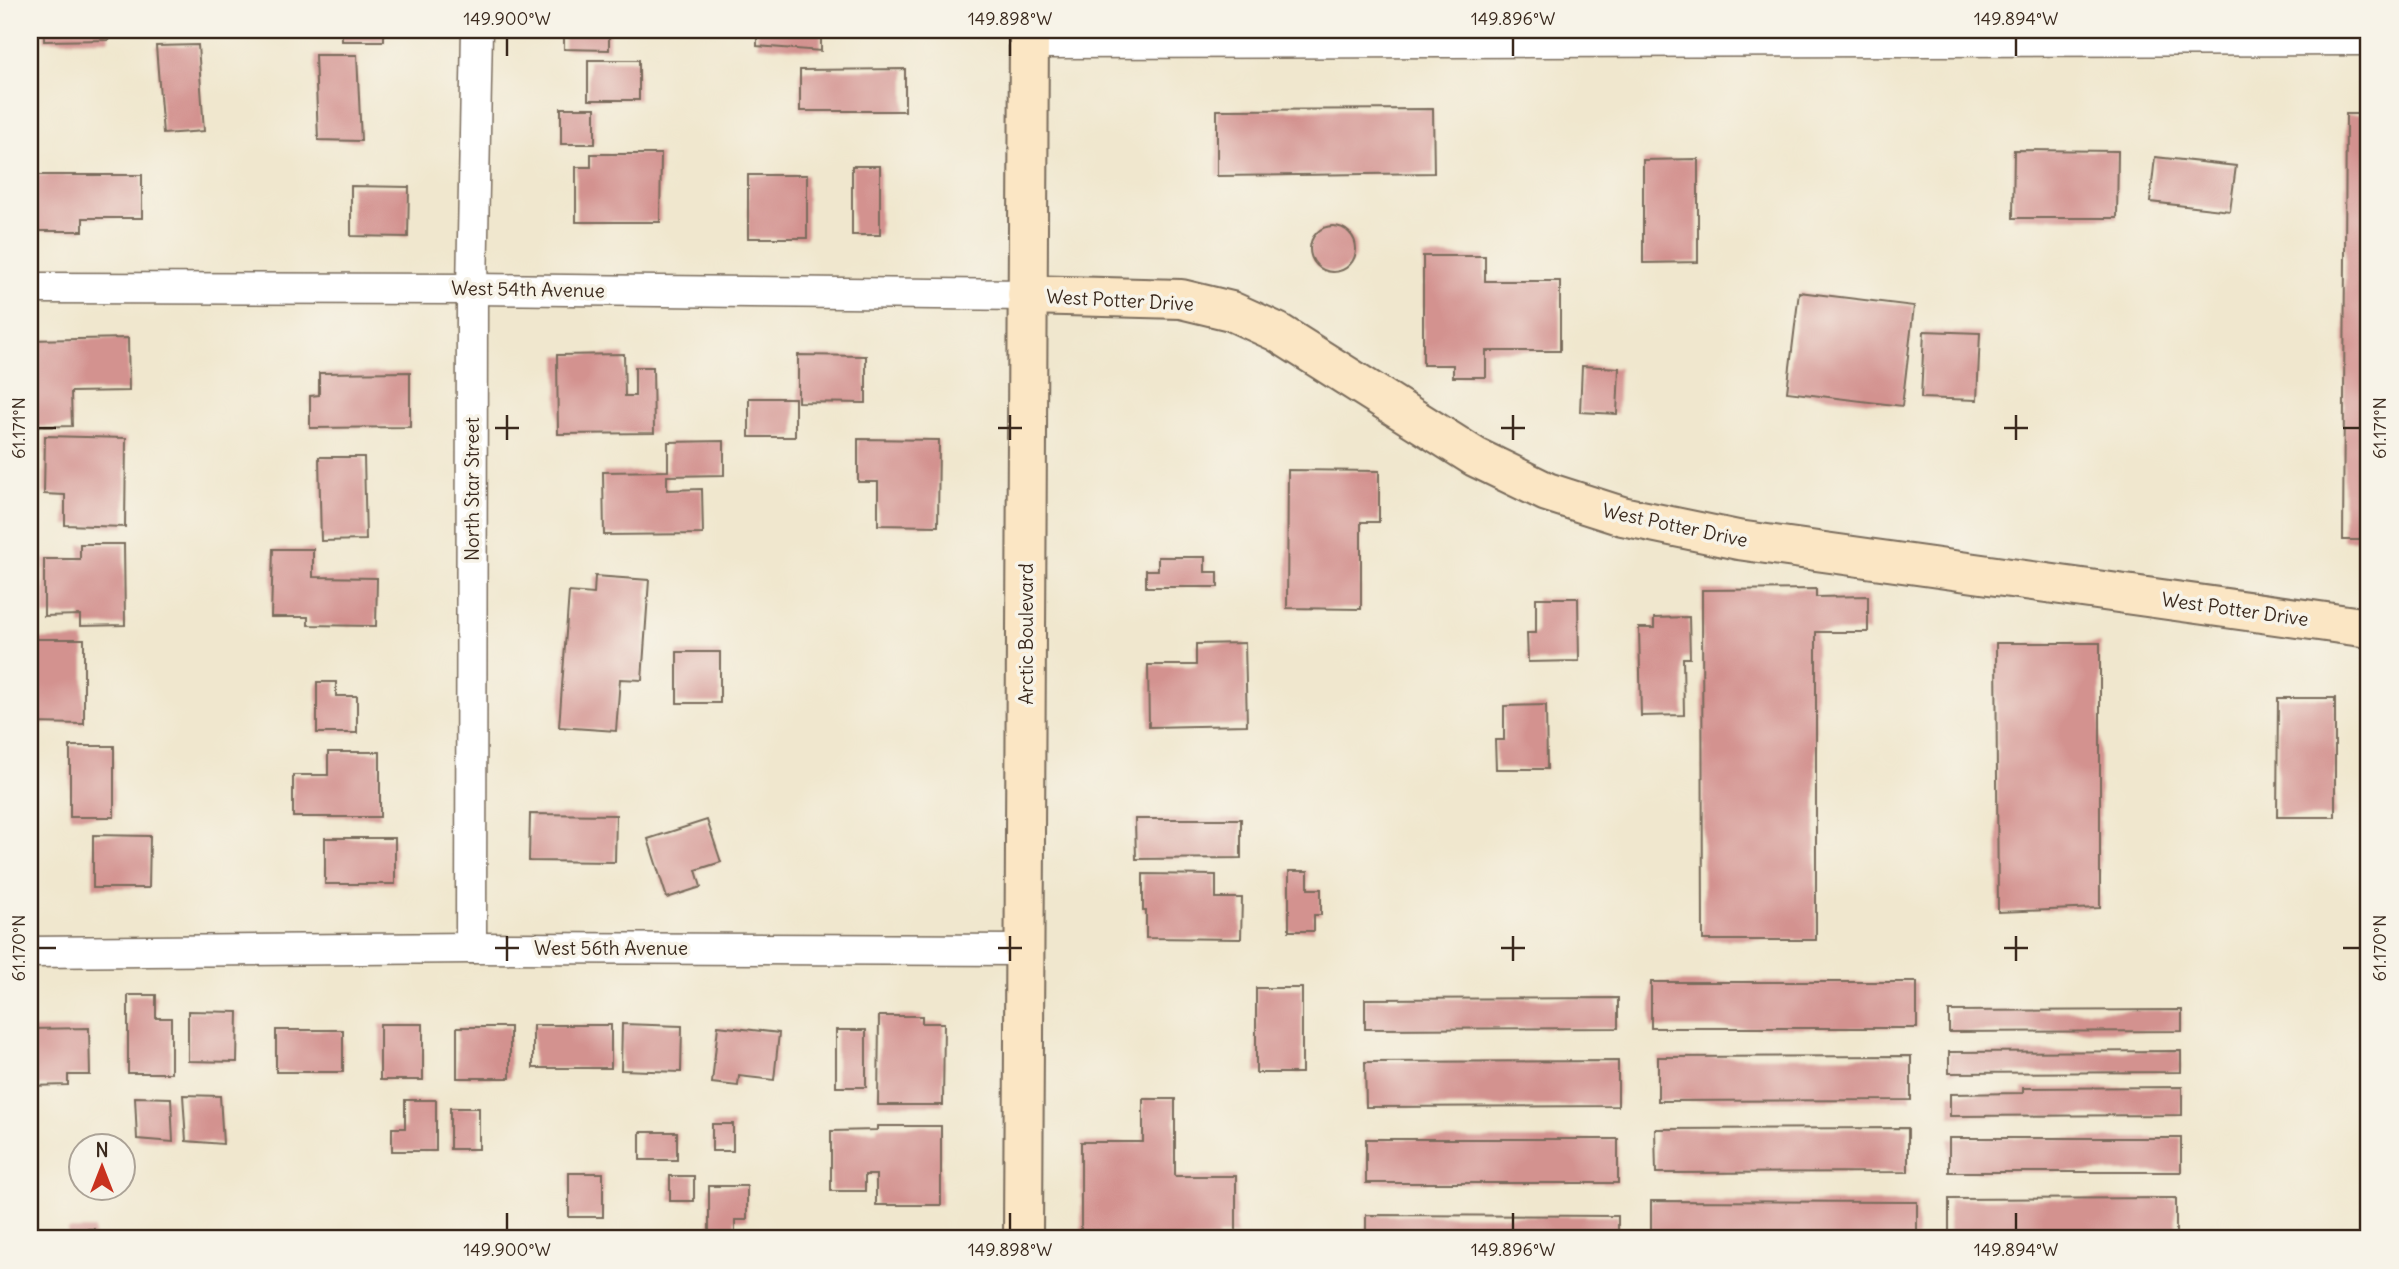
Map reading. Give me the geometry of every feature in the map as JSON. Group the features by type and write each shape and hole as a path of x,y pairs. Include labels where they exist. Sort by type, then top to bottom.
{"main road":[{"name":"Arctic Boulevard","path":"1023,1239 1029,36"},
{"name":"West Potter Drive","path":"1027,295 1181,299 1231,312 1277,332 1475,457 1548,492 1622,516 1738,540 2369,628"}],"street":[{"name":"North Star Street","path":"471,948 472,289 477,30"},
{"path":"1029,36 2369,40"},
{"name":"West 54th Avenue","path":"30,288 472,289 1027,295"},
{"name":"West 56th Avenue","path":"30,952 471,948 1025,950"}],"building":[{"path":"44,30 108,30 109,40 44,41"},
{"path":"342,30 384,30 384,41 342,41"},
{"path":"564,30 609,30 609,50 564,49"},
{"path":"757,30 821,30 821,51 757,46"},
{"path":"198,45 204,131 163,134 156,46"},
{"path":"315,55 357,55 361,141 318,140"},
{"path":"588,60 639,60 639,100 588,100"},
{"path":"905,69 905,111 800,111 800,70"},
{"path":"561,108 595,108 595,144 561,144"},
{"path":"1433,109 1434,173 1217,176 1217,110"},
{"path":"2346,114 2369,114 2369,540 2343,540"},
{"path":"2014,150 2118,151 2117,218 2013,218"},
{"path":"591,154 661,154 660,222 576,222 576,167 591,167"},
{"path":"2155,157 2236,166 2230,211 2150,202"},
{"path":"1698,159 1698,262 1643,263 1643,160"},
{"path":"852,166 880,166 880,235 852,235"},
{"path":"30,175 142,175 142,218 83,218 83,231 30,231"},
{"path":"748,175 807,175 807,238 748,238"},
{"path":"351,186 409,187 408,237 351,236"},
{"path":"1333,226 1342,227 1349,233 1355,240 1355,258 1349,265 1342,271 1333,272 1324,271 1317,265 1311,258 1310,249 1311,240 1317,233 1324,227"},
{"path":"1423,256 1485,256 1485,281 1560,281 1560,351 1486,351 1486,377 1453,377 1453,365 1423,365"},
{"path":"1799,292 1914,306 1902,406 1787,392"},
{"path":"1924,331 1980,333 1977,400 1921,398"},
{"path":"128,338 129,391 71,392 72,426 31,427 30,340"},
{"path":"624,354 625,396 635,396 635,367 653,367 654,433 558,434 557,355"},
{"path":"798,355 866,356 866,403 798,402"},
{"path":"1582,366 1619,368 1617,414 1580,412"},
{"path":"410,372 410,427 310,428 310,396 319,395 319,373"},
{"path":"749,398 795,398 795,437 749,437"},
{"path":"45,436 126,438 125,527 65,525 65,495 44,494"},
{"path":"858,439 939,440 938,526 878,525 878,482 858,482"},
{"path":"724,441 724,475 667,476 667,490 702,489 703,534 604,535 603,472 668,471 668,442"},
{"path":"319,457 364,457 366,540 321,541"},
{"path":"1288,470 1379,471 1379,522 1361,522 1361,609 1287,608"},
{"path":"80,544 124,544 125,625 80,626 80,615 44,616 44,559 80,559"},
{"path":"273,549 313,549 313,577 377,578 376,626 308,625 308,617 271,617"},
{"path":"1158,557 1205,557 1205,572 1218,572 1218,587 1146,587 1146,570 1158,570"},
{"path":"595,576 649,580 642,680 620,679 616,731 559,727 569,592 594,594"},
{"path":"1816,589 1816,597 1868,596 1868,632 1816,632 1816,940 1703,940 1702,590"},
{"path":"1536,598 1578,598 1579,661 1528,662 1527,633 1536,633"},
{"path":"1689,617 1690,658 1683,658 1684,715 1641,716 1639,628 1654,628 1654,618"},
{"path":"32,639 84,639 84,724 31,723"},
{"path":"1245,643 1247,725 1149,727 1148,665 1196,665 1196,644"},
{"path":"1996,643 2100,643 2100,908 1998,912"},
{"path":"677,652 720,652 720,703 677,703"},
{"path":"317,682 336,682 336,696 357,696 357,733 317,733"},
{"path":"2278,698 2335,698 2335,817 2277,817"},
{"path":"1546,705 1547,769 1496,769 1495,740 1504,740 1504,706"},
{"path":"70,746 114,746 114,817 70,817"},
{"path":"328,752 380,752 380,817 293,817 293,775 328,775"},
{"path":"530,814 616,815 615,862 529,861"},
{"path":"1135,819 1241,819 1241,858 1136,859"},
{"path":"707,820 721,862 696,870 701,887 667,898 648,839"},
{"path":"93,835 150,836 149,888 93,888"},
{"path":"325,838 395,838 395,884 325,884"},
{"path":"1289,871 1308,871 1308,889 1321,889 1321,915 1314,915 1314,931 1289,931"},
{"path":"1143,874 1216,875 1216,898 1242,898 1241,939 1146,938"},
{"path":"1651,982 1917,982 1917,1028 1651,1028"},
{"path":"1256,988 1302,988 1302,1073 1256,1073"},
{"path":"128,995 156,995 156,1018 171,1018 171,1073 128,1073"},
{"path":"1618,998 1618,1028 1365,1029 1365,999"},
{"path":"2182,1010 2182,1031 1949,1032 1949,1011"},
{"path":"188,1011 238,1012 237,1062 188,1061"},
{"path":"879,1016 922,1016 922,1023 944,1023 943,1105 878,1105"},
{"path":"380,1024 423,1024 423,1080 380,1080"},
{"path":"622,1024 682,1026 681,1072 621,1070"},
{"path":"533,1025 611,1025 611,1068 533,1068"},
{"path":"718,1026 779,1033 774,1080 739,1076 738,1086 712,1083"},
{"path":"457,1027 510,1027 510,1078 457,1078"},
{"path":"89,1028 90,1075 68,1075 68,1085 30,1086 30,1029"},
{"path":"276,1030 343,1030 343,1072 276,1072"},
{"path":"836,1030 866,1030 866,1087 836,1087"},
{"path":"2181,1051 2181,1072 1949,1073 1949,1052"},
{"path":"1911,1056 1911,1100 1658,1101 1658,1057"},
{"path":"1618,1061 1618,1106 1366,1107 1365,1062"},
{"path":"2182,1087 2182,1115 1950,1116 1950,1094 2023,1093 2023,1088"},
{"path":"183,1095 220,1096 223,1144 186,1141"},
{"path":"135,1097 171,1098 173,1142 137,1139"},
{"path":"1143,1099 1175,1099 1175,1176 1236,1176 1236,1235 1218,1235 1218,1239 1081,1239 1081,1142 1143,1142"},
{"path":"405,1100 436,1100 436,1151 392,1151 392,1128 405,1128"},
{"path":"450,1108 479,1108 479,1149 450,1149"},
{"path":"712,1124 733,1124 733,1151 712,1151"},
{"path":"877,1126 941,1126 941,1205 876,1205 876,1175 865,1175 865,1191 831,1191 831,1131 877,1130"},
{"path":"1908,1128 1908,1172 1656,1173 1655,1129"},
{"path":"640,1132 677,1132 677,1160 640,1160"},
{"path":"1949,1138 2181,1138 2181,1172 1949,1172"},
{"path":"1366,1139 1618,1139 1618,1183 1366,1183"},
{"path":"569,1173 603,1173 603,1217 569,1217"},
{"path":"670,1176 694,1176 694,1201 670,1201"},
{"path":"709,1186 747,1186 747,1220 735,1220 735,1238 709,1238"},
{"path":"2176,1198 2176,1239 1949,1239 1949,1199"},
{"path":"1651,1201 1917,1202 1917,1239 1651,1239"},
{"path":"1366,1215 1618,1216 1618,1239 1366,1239"},
{"path":"68,1229 94,1229 94,1239 68,1239"}]}
